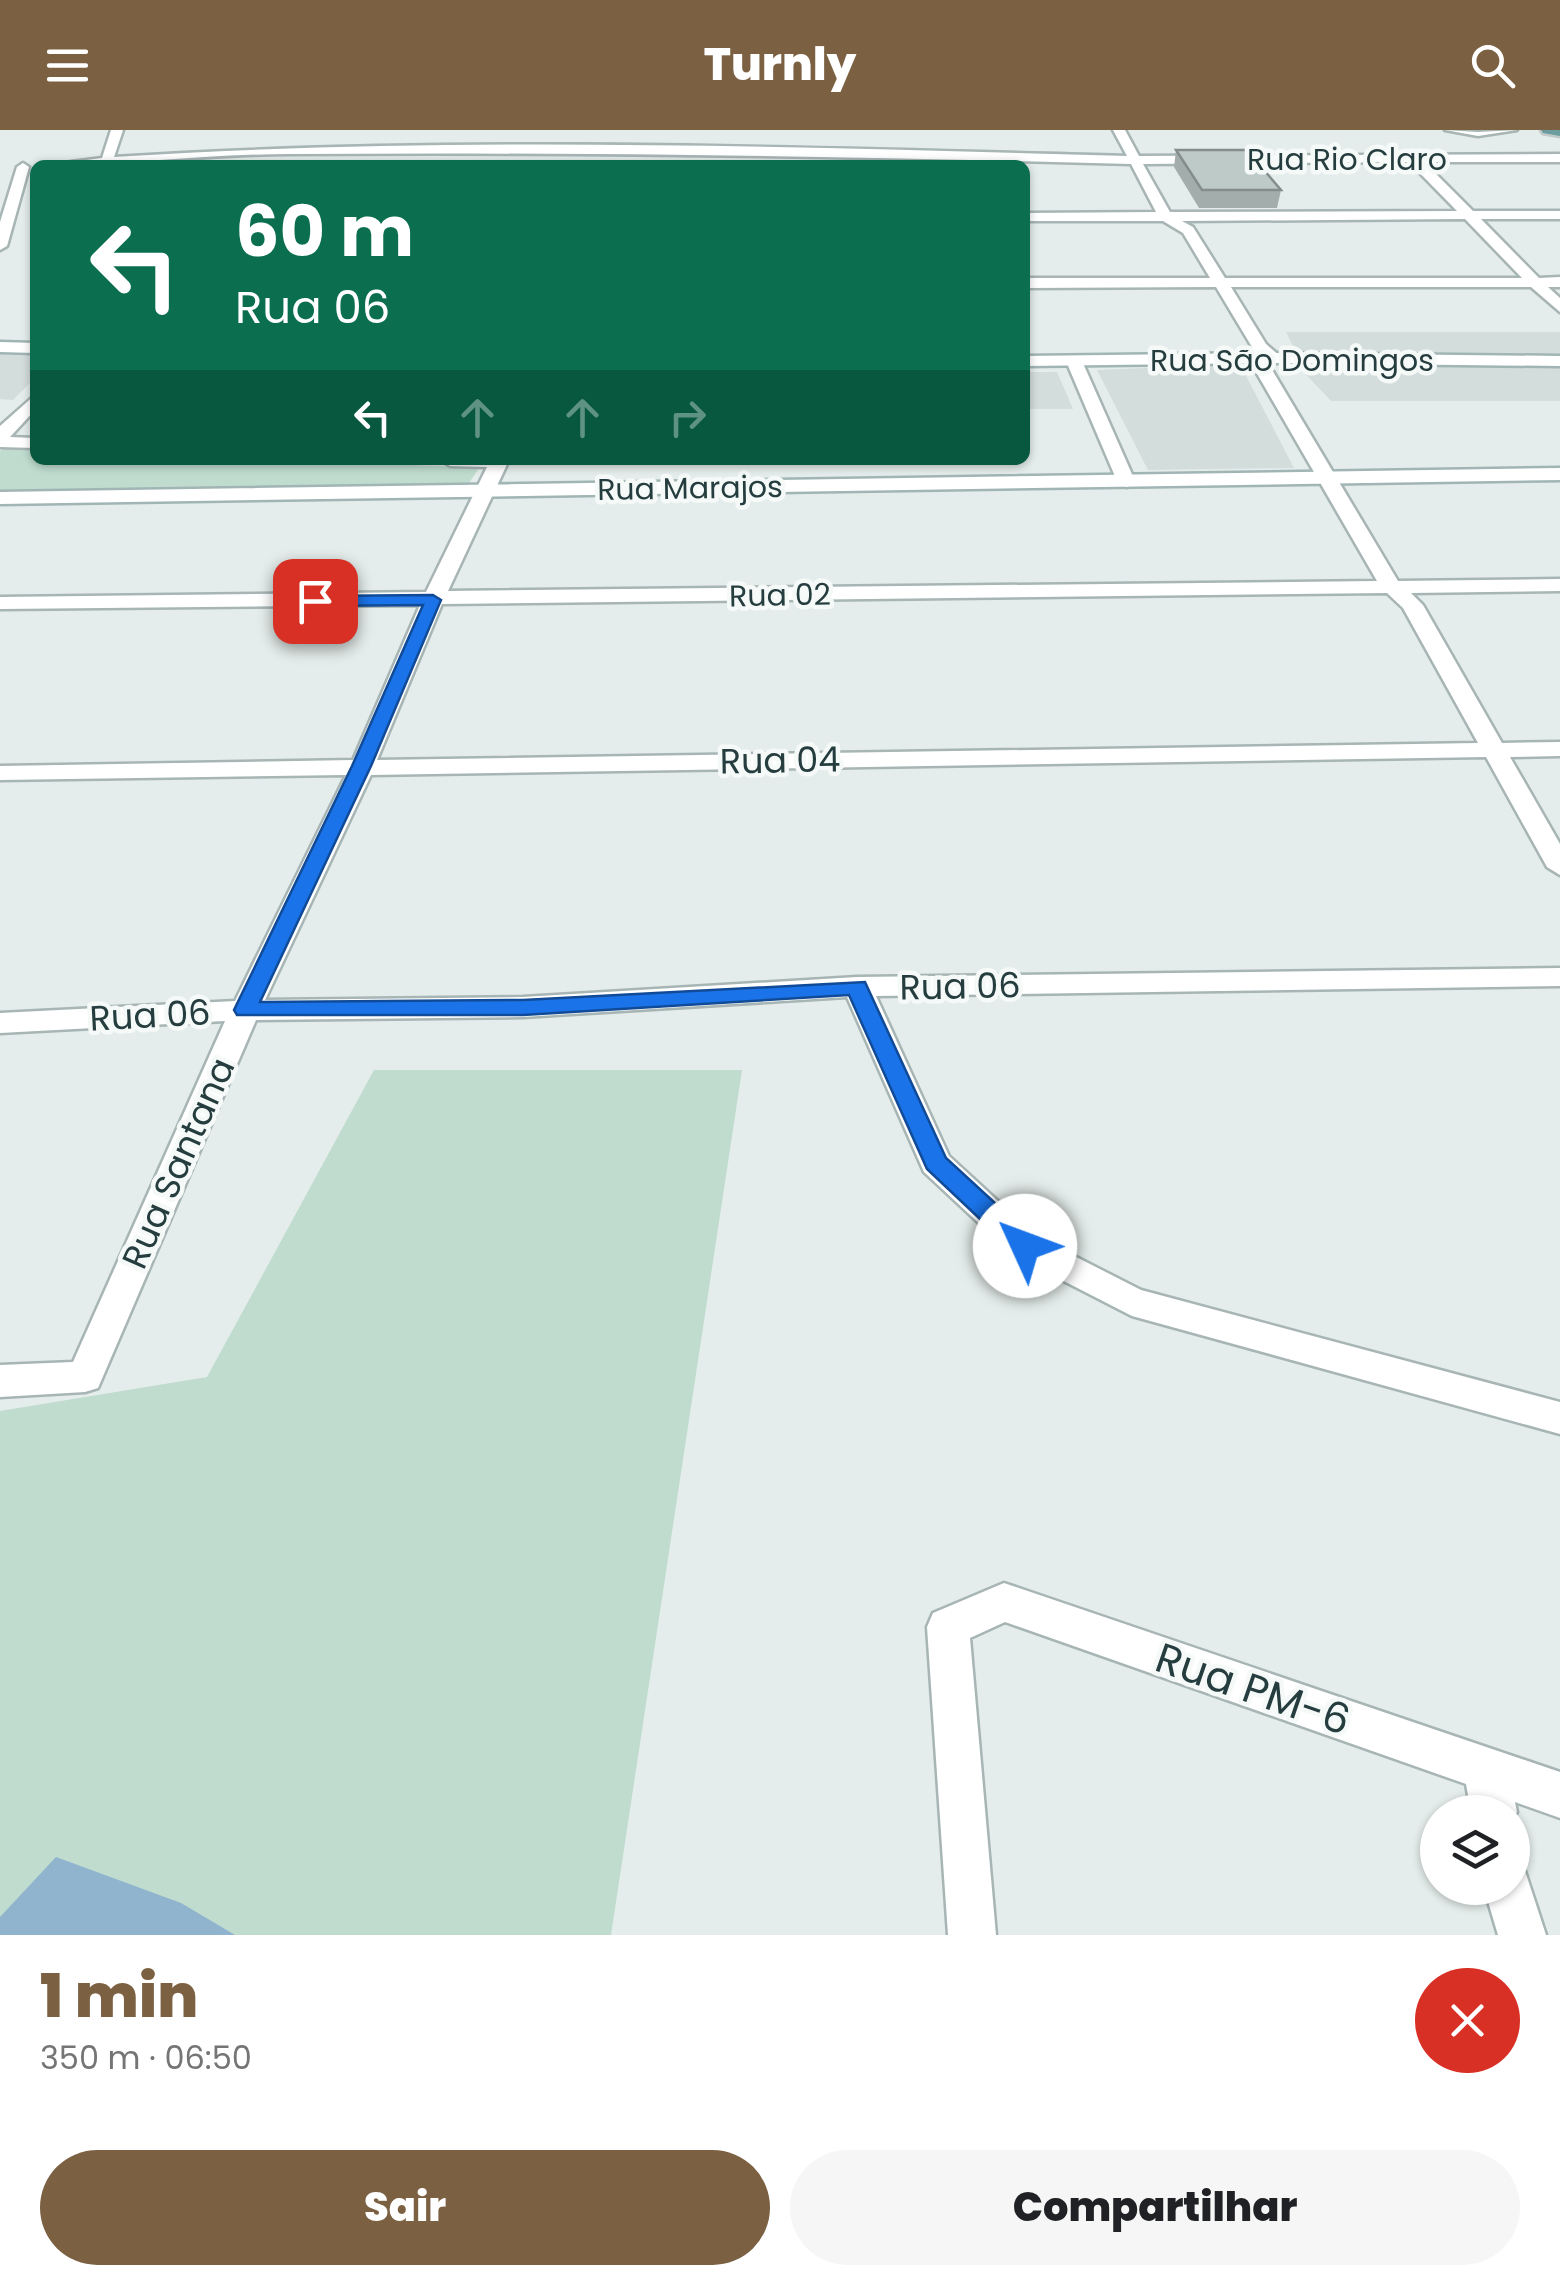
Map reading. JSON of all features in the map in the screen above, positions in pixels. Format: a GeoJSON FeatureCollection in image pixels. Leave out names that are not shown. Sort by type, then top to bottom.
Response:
{"type":"FeatureCollection","features":[{"type":"Feature","properties":{"kind":"main road"},"geometry":{"type":"LineString","coordinates":[[1547,130],[1560,132]]}},
{"type":"Feature","properties":{"kind":"street"},"geometry":{"type":"LineString","coordinates":[[109,160],[117,130]]}},
{"type":"Feature","properties":{"kind":"street"},"geometry":{"type":"LineString","coordinates":[[275,160],[302,130]]}},
{"type":"Feature","properties":{"kind":"street"},"geometry":{"type":"LineString","coordinates":[[444,160],[451,150],[453,130]]}},
{"type":"Feature","properties":{"kind":"street"},"geometry":{"type":"LineString","coordinates":[[771,130],[781,150],[793,160]]}},
{"type":"Feature","properties":{"kind":"street"},"geometry":{"type":"LineString","coordinates":[[1119,130],[1165,216]]}},
{"type":"Feature","properties":{"kind":"street"},"geometry":{"type":"LineString","coordinates":[[1146,145],[1164,173]]}},
{"type":"Feature","properties":{"kind":"street","name":"Rua Rio Claro"},"geometry":{"type":"LineString","coordinates":[[137,160],[284,150],[781,150],[1134,160],[1560,158]]}},
{"type":"Feature","properties":{"kind":"street"},"geometry":{"type":"LineString","coordinates":[[623,160],[626,150]]}},
{"type":"Feature","properties":{"kind":"street"},"geometry":{"type":"LineString","coordinates":[[1412,159],[1560,307]]}},
{"type":"Feature","properties":{"kind":"street"},"geometry":{"type":"LineString","coordinates":[[1252,160],[1263,174]]}},
{"type":"Feature","properties":{"kind":"street"},"geometry":{"type":"LineString","coordinates":[[0,246],[23,167]]}},
{"type":"Feature","properties":{"kind":"street"},"geometry":{"type":"LineString","coordinates":[[1287,202],[1298,216]]}},
{"type":"Feature","properties":{"kind":"street"},"geometry":{"type":"LineString","coordinates":[[1186,215],[1263,354],[1324,476],[1406,592]]}},
{"type":"Feature","properties":{"kind":"street"},"geometry":{"type":"LineString","coordinates":[[1030,217],[1560,215]]}},
{"type":"Feature","properties":{"kind":"street"},"geometry":{"type":"LineString","coordinates":[[1030,284],[1560,282]]}},
{"type":"Feature","properties":{"kind":"street"},"geometry":{"type":"LineString","coordinates":[[0,347],[30,348]]}},
{"type":"Feature","properties":{"kind":"street"},"geometry":{"type":"LineString","coordinates":[[1263,354],[1348,476],[1406,592],[1560,867]]}},
{"type":"Feature","properties":{"kind":"street","name":"Rua São Domingos"},"geometry":{"type":"LineString","coordinates":[[1030,360],[1263,354],[1560,361]]}},
{"type":"Feature","properties":{"kind":"street"},"geometry":{"type":"LineString","coordinates":[[1074,362],[1126,480]]}},
{"type":"Feature","properties":{"kind":"street"},"geometry":{"type":"LineString","coordinates":[[0,439],[30,406]]}},
{"type":"Feature","properties":{"kind":"street"},"geometry":{"type":"LineString","coordinates":[[0,439],[30,442]]}},
{"type":"Feature","properties":{"kind":"street","name":"Rua Santana"},"geometry":{"type":"LineString","coordinates":[[0,1382],[84,1377],[245,1010],[362,766],[433,600],[497,465]]}},
{"type":"Feature","properties":{"kind":"street","name":"Rua Marajos"},"geometry":{"type":"LineString","coordinates":[[0,498],[1560,474]]}},
{"type":"Feature","properties":{"kind":"street","name":"Rua 02"},"geometry":{"type":"LineString","coordinates":[[0,603],[1406,592],[1560,585]]}},
{"type":"Feature","properties":{"kind":"street","name":"Rua 04"},"geometry":{"type":"LineString","coordinates":[[0,774],[1560,749]]}},
{"type":"Feature","properties":{"kind":"street","name":"Rua 06"},"geometry":{"type":"LineString","coordinates":[[0,1022],[245,1010],[523,1007],[857,988],[1560,977]]}},
{"type":"Feature","properties":{"kind":"street"},"geometry":{"type":"LineString","coordinates":[[857,988],[936,1163],[1025,1246],[1132,1302],[1560,1418]]}},
{"type":"Feature","properties":{"kind":"street","name":"Rua PM-6"},"geometry":{"type":"LineString","coordinates":[[972,1935],[948,1627],[1004,1602],[1490,1792],[1560,1795]]}},
{"type":"Feature","properties":{"kind":"street"},"geometry":{"type":"LineString","coordinates":[[1513,1905],[1522,1935]]}},
{"type":"Feature","properties":{"kind":"lane"},"geometry":{"type":"LineString","coordinates":[[1448,130],[1478,134],[1514,130]]}},
{"type":"Feature","properties":{"kind":"shaded area"},"geometry":{"type":"Polygon","coordinates":[[[1286,332],[1560,332],[1560,355],[1296,352],[1286,332]]]}},
{"type":"Feature","properties":{"kind":"shaded area"},"geometry":{"type":"Polygon","coordinates":[[[0,354],[30,355],[30,383],[13,400],[0,399],[0,354]]]}},
{"type":"Feature","properties":{"kind":"shaded area"},"geometry":{"type":"Polygon","coordinates":[[[1240,364],[1294,468],[1148,470],[1097,370],[1240,364]]]}},
{"type":"Feature","properties":{"kind":"shaded area"},"geometry":{"type":"Polygon","coordinates":[[[1297,365],[1560,367],[1560,401],[1331,401],[1297,365]]]}},
{"type":"Feature","properties":{"kind":"shaded area"},"geometry":{"type":"Polygon","coordinates":[[[1030,372],[1057,372],[1073,409],[1030,409],[1030,372]]]}},
{"type":"Feature","properties":{"kind":"green space"},"geometry":{"type":"Polygon","coordinates":[[[30,449],[30,465],[479,468],[467,486],[0,493],[0,451],[30,449]]]}},
{"type":"Feature","properties":{"kind":"green space"},"geometry":{"type":"Polygon","coordinates":[[[374,1070],[742,1070],[611,1935],[0,1935],[0,1411],[207,1377],[374,1070]]]}},
{"type":"Feature","properties":{"kind":"water"},"geometry":{"type":"Polygon","coordinates":[[[56,1857],[181,1903],[235,1935],[0,1935],[0,1917],[56,1857]]]}},
{"type":"Feature","properties":{"kind":"building"},"geometry":{"type":"Polygon","coordinates":[[[1176,150],[1247,150],[1281,190],[1202,190],[1176,150]]]}},
{"type":"Feature","properties":{"kind":"route"},"geometry":{"type":"LineString","coordinates":[[315,601],[433,600],[362,766],[245,1010],[523,1007],[857,988],[936,1163],[1025,1246]]}}]}
